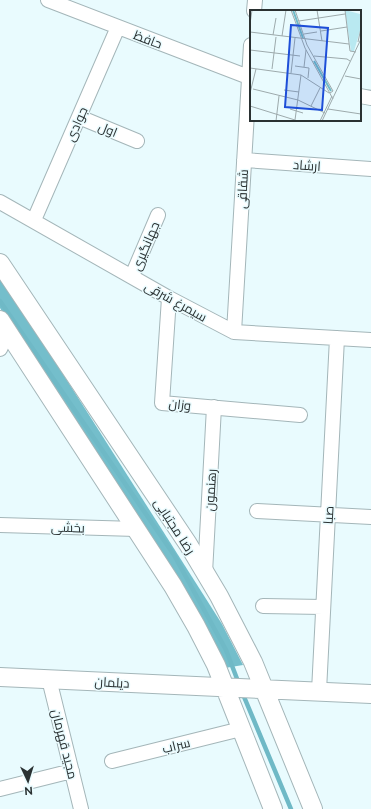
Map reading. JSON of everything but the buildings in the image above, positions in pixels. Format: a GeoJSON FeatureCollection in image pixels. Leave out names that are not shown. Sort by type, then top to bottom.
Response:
{"type":"FeatureCollection","features":[{"type":"Feature","properties":{"kind":"main road","name":"رضا مجتبایی"},"geometry":{"type":"LineString","coordinates":[[0,263],[205,573],[239,634],[264,688],[313,809]]}},
{"type":"Feature","properties":{"kind":"main road"},"geometry":{"type":"LineString","coordinates":[[4,326],[136,529],[196,626],[224,687],[273,809]]}},
{"type":"Feature","properties":{"kind":"main road","name":"دیلمان"},"geometry":{"type":"LineString","coordinates":[[0,677],[371,694]]}},
{"type":"Feature","properties":{"kind":"street","name":"حافظ"},"geometry":{"type":"LineString","coordinates":[[48,0],[250,77]]}},
{"type":"Feature","properties":{"kind":"street"},"geometry":{"type":"LineString","coordinates":[[254,10],[255,0]]}},
{"type":"Feature","properties":{"kind":"street","name":"جوادی"},"geometry":{"type":"LineString","coordinates":[[34,220],[118,27]]}},
{"type":"Feature","properties":{"kind":"street","name":"شقاقی"},"geometry":{"type":"LineString","coordinates":[[234,332],[250,77]]}},
{"type":"Feature","properties":{"kind":"street"},"geometry":{"type":"LineString","coordinates":[[361,96],[371,98]]}},
{"type":"Feature","properties":{"kind":"street","name":"اول"},"geometry":{"type":"LineString","coordinates":[[79,117],[137,141]]}},
{"type":"Feature","properties":{"kind":"street","name":"ارشاد"},"geometry":{"type":"LineString","coordinates":[[244,160],[371,169]]}},
{"type":"Feature","properties":{"kind":"street","name":"سیمرغ شرقی"},"geometry":{"type":"LineString","coordinates":[[0,202],[169,298],[234,332],[371,340]]}},
{"type":"Feature","properties":{"kind":"street","name":"جهانگیری"},"geometry":{"type":"LineString","coordinates":[[132,276],[158,215]]}},
{"type":"Feature","properties":{"kind":"street","name":"وزان"},"geometry":{"type":"LineString","coordinates":[[169,298],[162,403],[300,415]]}},
{"type":"Feature","properties":{"kind":"street"},"geometry":{"type":"LineString","coordinates":[[0,349],[4,326]]}},
{"type":"Feature","properties":{"kind":"street","name":"صبا"},"geometry":{"type":"LineString","coordinates":[[318,691],[337,338]]}},
{"type":"Feature","properties":{"kind":"street","name":"رهنمون"},"geometry":{"type":"LineString","coordinates":[[205,573],[214,407]]}},
{"type":"Feature","properties":{"kind":"street"},"geometry":{"type":"LineString","coordinates":[[257,511],[371,517]]}},
{"type":"Feature","properties":{"kind":"street","name":"بخشی"},"geometry":{"type":"LineString","coordinates":[[0,524],[136,529]]}},
{"type":"Feature","properties":{"kind":"street"},"geometry":{"type":"LineString","coordinates":[[263,606],[323,607]]}},
{"type":"Feature","properties":{"kind":"street","name":"مجید قهرمان"},"geometry":{"type":"LineString","coordinates":[[49,679],[82,809]]}},
{"type":"Feature","properties":{"kind":"street","name":"سراب"},"geometry":{"type":"LineString","coordinates":[[112,761],[241,729]]}},
{"type":"Feature","properties":{"kind":"street"},"geometry":{"type":"LineString","coordinates":[[0,789],[72,770]]}},
{"type":"Feature","properties":{"kind":"shaded area"},"geometry":{"type":"Polygon","coordinates":[[[0,275],[222,624],[243,665],[225,668],[0,308],[0,275]]]}},
{"type":"Feature","properties":{"kind":"waterway"},"geometry":{"type":"LineString","coordinates":[[0,301],[174,555],[226,650],[239,684]]}},
{"type":"Feature","properties":{"kind":"waterway"},"geometry":{"type":"LineString","coordinates":[[242,692],[291,809]]}}]}
